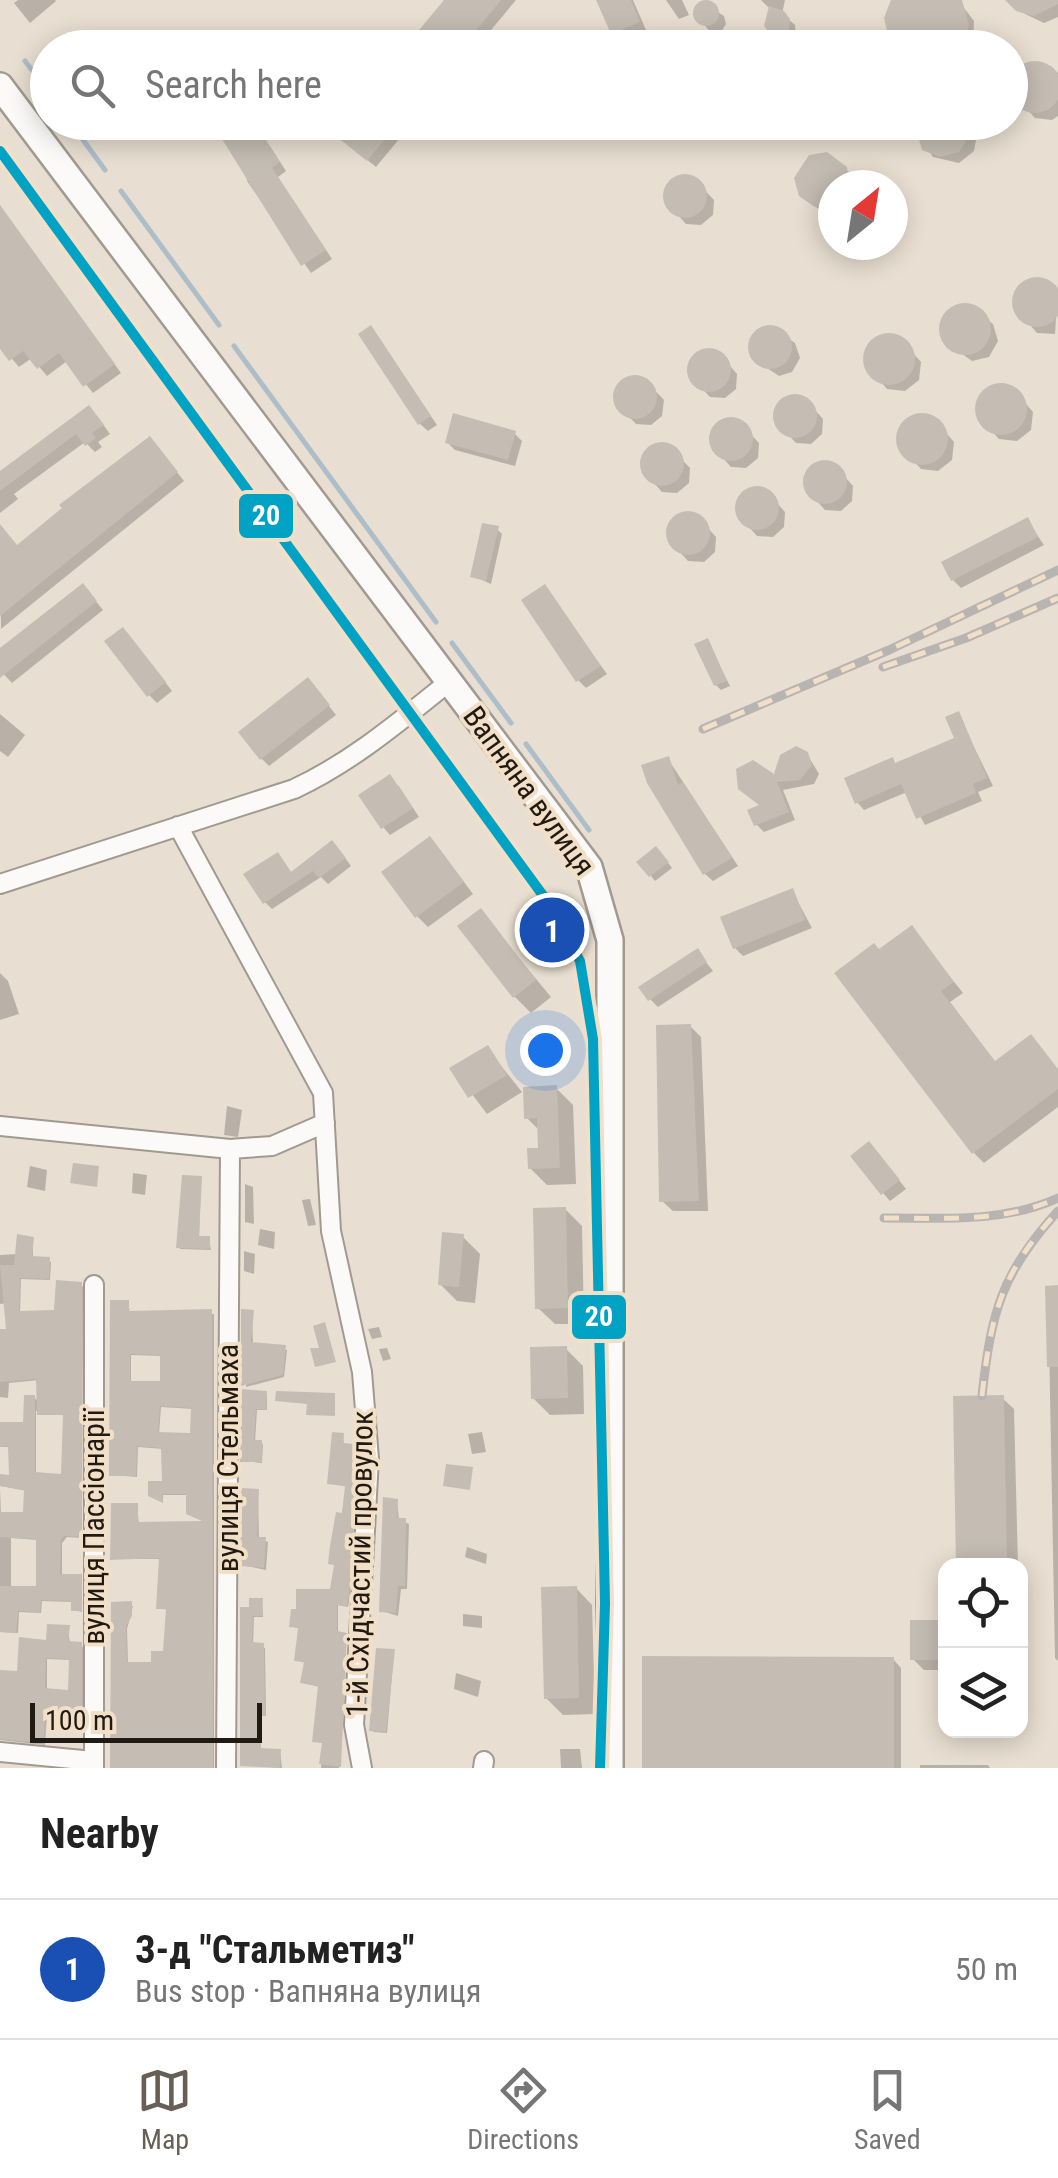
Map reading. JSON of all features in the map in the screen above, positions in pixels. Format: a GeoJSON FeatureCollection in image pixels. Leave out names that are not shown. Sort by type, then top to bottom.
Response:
{"type":"FeatureCollection","features":[{"type":"Feature","properties":{"kind":"street","name":"Вапняна вулиця"},"geometry":{"type":"LineString","coordinates":[[0,86],[30,126]]}},
{"type":"Feature","properties":{"kind":"street","name":"Вапняна вулиця"},"geometry":{"type":"LineString","coordinates":[[41,140],[589,867],[610,940],[610,1768]]}},
{"type":"Feature","properties":{"kind":"street"},"geometry":{"type":"LineString","coordinates":[[0,884],[294,790],[324,775],[450,682]]}},
{"type":"Feature","properties":{"kind":"street","name":"1-й Східчастий провулок"},"geometry":{"type":"LineString","coordinates":[[178,826],[314,1071],[323,1094],[331,1231],[362,1372],[367,1430],[354,1724],[362,1768]]}},
{"type":"Feature","properties":{"kind":"street"},"geometry":{"type":"LineString","coordinates":[[0,1126],[230,1149],[272,1146],[325,1123]]}},
{"type":"Feature","properties":{"kind":"street","name":"вулиця Стельмаха"},"geometry":{"type":"LineString","coordinates":[[226,1768],[230,1149]]}},
{"type":"Feature","properties":{"kind":"street","name":"вулиця Пассіонарії"},"geometry":{"type":"LineString","coordinates":[[94,1285],[94,1765]]}},
{"type":"Feature","properties":{"kind":"street"},"geometry":{"type":"LineString","coordinates":[[0,1752],[94,1765]]}},
{"type":"Feature","properties":{"kind":"building"},"geometry":{"type":"Polygon","coordinates":[[[444,0],[501,0],[477,30],[419,30],[444,0]]]}},
{"type":"Feature","properties":{"kind":"building"},"geometry":{"type":"Polygon","coordinates":[[[596,0],[631,0],[640,22],[609,30],[596,0]]]}},
{"type":"Feature","properties":{"kind":"building"},"geometry":{"type":"Polygon","coordinates":[[[706,0],[716,3],[716,23],[706,26],[696,23],[693,13],[696,3],[706,0]]]}},
{"type":"Feature","properties":{"kind":"building"},"geometry":{"type":"Polygon","coordinates":[[[891,0],[962,0],[969,25],[968,30],[887,30],[884,18],[891,0]]]}},
{"type":"Feature","properties":{"kind":"building"},"geometry":{"type":"Polygon","coordinates":[[[1005,0],[1058,0],[1058,4],[1034,16],[1016,11],[1005,0]]]}},
{"type":"Feature","properties":{"kind":"building"},"geometry":{"type":"Polygon","coordinates":[[[769,6],[784,11],[790,19],[789,30],[767,30],[764,26],[769,6]]]}},
{"type":"Feature","properties":{"kind":"building"},"geometry":{"type":"Polygon","coordinates":[[[1028,62],[1054,68],[1059,77],[1059,97],[1054,106],[1028,112],[1028,62]]]}},
{"type":"Feature","properties":{"kind":"building"},"geometry":{"type":"Polygon","coordinates":[[[223,140],[266,140],[280,162],[272,168],[326,250],[301,266],[223,140]]]}},
{"type":"Feature","properties":{"kind":"building"},"geometry":{"type":"Polygon","coordinates":[[[341,140],[384,140],[367,161],[341,140]]]}},
{"type":"Feature","properties":{"kind":"building"},"geometry":{"type":"Polygon","coordinates":[[[919,140],[966,140],[959,152],[940,157],[922,150],[919,140]]]}},
{"type":"Feature","properties":{"kind":"building"},"geometry":{"type":"Polygon","coordinates":[[[827,152],[847,167],[847,170],[818,170],[818,207],[799,196],[794,178],[809,155],[827,152]]]}},
{"type":"Feature","properties":{"kind":"building"},"geometry":{"type":"Polygon","coordinates":[[[685,174],[701,180],[707,196],[701,212],[685,218],[669,212],[663,196],[669,180],[685,174]]]}},
{"type":"Feature","properties":{"kind":"building"},"geometry":{"type":"Polygon","coordinates":[[[0,205],[115,364],[83,387],[59,353],[37,369],[23,351],[9,361],[0,349],[0,205]]]}},
{"type":"Feature","properties":{"kind":"building"},"geometry":{"type":"Polygon","coordinates":[[[1037,277],[1055,284],[1059,313],[1055,320],[1037,327],[1019,320],[1012,302],[1019,284],[1037,277]]]}},
{"type":"Feature","properties":{"kind":"building"},"geometry":{"type":"Polygon","coordinates":[[[965,303],[983,311],[991,329],[983,347],[965,355],[947,347],[939,329],[947,311],[965,303]]]}},
{"type":"Feature","properties":{"kind":"building"},"geometry":{"type":"Polygon","coordinates":[[[371,325],[431,416],[418,425],[358,334],[371,325]]]}},
{"type":"Feature","properties":{"kind":"building"},"geometry":{"type":"Polygon","coordinates":[[[770,325],[786,331],[792,347],[786,363],[770,369],[754,363],[748,347],[754,331],[770,325]]]}},
{"type":"Feature","properties":{"kind":"building"},"geometry":{"type":"Polygon","coordinates":[[[889,333],[907,341],[915,359],[907,377],[889,385],[871,377],[863,359],[871,341],[889,333]]]}},
{"type":"Feature","properties":{"kind":"building"},"geometry":{"type":"Polygon","coordinates":[[[709,348],[725,354],[731,370],[725,386],[709,392],[693,386],[687,370],[693,354],[709,348]]]}},
{"type":"Feature","properties":{"kind":"building"},"geometry":{"type":"Polygon","coordinates":[[[635,375],[651,381],[657,397],[651,413],[635,419],[619,413],[613,397],[619,381],[635,375]]]}},
{"type":"Feature","properties":{"kind":"building"},"geometry":{"type":"Polygon","coordinates":[[[1001,383],[1019,391],[1027,409],[1019,427],[1001,435],[983,427],[975,409],[983,391],[1001,383]]]}},
{"type":"Feature","properties":{"kind":"building"},"geometry":{"type":"Polygon","coordinates":[[[795,394],[811,400],[817,416],[811,432],[795,438],[779,432],[773,416],[779,400],[795,394]]]}},
{"type":"Feature","properties":{"kind":"building"},"geometry":{"type":"Polygon","coordinates":[[[89,405],[104,425],[92,433],[96,438],[85,446],[76,434],[0,491],[0,471],[89,405]]]}},
{"type":"Feature","properties":{"kind":"building"},"geometry":{"type":"Polygon","coordinates":[[[453,413],[516,431],[508,460],[445,443],[453,413]]]}},
{"type":"Feature","properties":{"kind":"building"},"geometry":{"type":"Polygon","coordinates":[[[922,413],[940,421],[948,439],[940,457],[922,465],[904,457],[896,439],[904,421],[922,413]]]}},
{"type":"Feature","properties":{"kind":"building"},"geometry":{"type":"Polygon","coordinates":[[[731,417],[747,423],[753,439],[747,455],[731,461],[715,455],[709,439],[715,423],[731,417]]]}},
{"type":"Feature","properties":{"kind":"building"},"geometry":{"type":"Polygon","coordinates":[[[150,436],[178,472],[0,616],[0,524],[17,545],[62,508],[59,505],[150,436]]]}},
{"type":"Feature","properties":{"kind":"building"},"geometry":{"type":"Polygon","coordinates":[[[662,442],[678,448],[684,464],[678,480],[662,486],[646,480],[640,464],[646,448],[662,442]]]}},
{"type":"Feature","properties":{"kind":"building"},"geometry":{"type":"Polygon","coordinates":[[[825,460],[841,466],[847,482],[841,498],[825,504],[809,498],[803,482],[809,466],[825,460]]]}},
{"type":"Feature","properties":{"kind":"building"},"geometry":{"type":"Polygon","coordinates":[[[757,486],[773,492],[779,508],[773,524],[757,530],[741,524],[735,508],[741,492],[757,486]]]}},
{"type":"Feature","properties":{"kind":"building"},"geometry":{"type":"Polygon","coordinates":[[[688,511],[704,517],[710,533],[704,549],[688,555],[672,549],[666,533],[672,517],[688,511]]]}},
{"type":"Feature","properties":{"kind":"building"},"geometry":{"type":"Polygon","coordinates":[[[1028,517],[1038,537],[951,581],[941,562],[1028,517]]]}},
{"type":"Feature","properties":{"kind":"building"},"geometry":{"type":"Polygon","coordinates":[[[482,523],[499,526],[486,581],[470,577],[482,523]]]}},
{"type":"Feature","properties":{"kind":"building"},"geometry":{"type":"Polygon","coordinates":[[[83,583],[97,601],[0,678],[0,648],[83,583]]]}},
{"type":"Feature","properties":{"kind":"building"},"geometry":{"type":"Polygon","coordinates":[[[545,584],[601,666],[576,682],[521,600],[545,584]]]}},
{"type":"Feature","properties":{"kind":"building"},"geometry":{"type":"Polygon","coordinates":[[[123,627],[166,682],[147,697],[104,641],[123,627]]]}},
{"type":"Feature","properties":{"kind":"building"},"geometry":{"type":"Polygon","coordinates":[[[708,638],[727,681],[714,686],[694,644],[708,638]]]}},
{"type":"Feature","properties":{"kind":"building"},"geometry":{"type":"Polygon","coordinates":[[[308,677],[330,705],[260,760],[238,732],[308,677]]]}},
{"type":"Feature","properties":{"kind":"building"},"geometry":{"type":"Polygon","coordinates":[[[959,711],[987,778],[973,784],[976,793],[916,819],[901,784],[855,804],[844,778],[893,757],[895,763],[954,738],[945,717],[959,711]]]}},
{"type":"Feature","properties":{"kind":"building"},"geometry":{"type":"Polygon","coordinates":[[[796,746],[808,752],[812,765],[800,780],[777,782],[789,812],[754,826],[747,810],[759,805],[738,789],[736,769],[753,760],[774,774],[780,755],[796,746]]]}},
{"type":"Feature","properties":{"kind":"building"},"geometry":{"type":"Polygon","coordinates":[[[669,756],[678,785],[683,782],[732,858],[703,875],[647,783],[641,765],[669,756]]]}},
{"type":"Feature","properties":{"kind":"building"},"geometry":{"type":"Polygon","coordinates":[[[390,774],[413,808],[381,829],[358,795],[390,774]]]}},
{"type":"Feature","properties":{"kind":"building"},"geometry":{"type":"Polygon","coordinates":[[[430,836],[464,882],[415,918],[381,872],[430,836]]]}},
{"type":"Feature","properties":{"kind":"building"},"geometry":{"type":"Polygon","coordinates":[[[332,840],[346,858],[319,878],[313,871],[263,904],[243,874],[278,852],[291,872],[332,840]]]}},
{"type":"Feature","properties":{"kind":"building"},"geometry":{"type":"Polygon","coordinates":[[[656,846],[669,862],[649,877],[636,862],[656,846]]]}},
{"type":"Feature","properties":{"kind":"building"},"geometry":{"type":"Polygon","coordinates":[[[793,888],[805,920],[733,949],[720,917],[793,888]]]}},
{"type":"Feature","properties":{"kind":"building"},"geometry":{"type":"Polygon","coordinates":[[[481,908],[536,980],[513,998],[457,926],[481,908]]]}},
{"type":"Feature","properties":{"kind":"building"},"geometry":{"type":"Polygon","coordinates":[[[912,925],[954,982],[941,991],[995,1061],[1031,1034],[1058,1069],[1058,1089],[972,1154],[834,973],[874,943],[879,949],[912,925]]]}},
{"type":"Feature","properties":{"kind":"building"},"geometry":{"type":"Polygon","coordinates":[[[698,948],[707,962],[648,1001],[638,987],[698,948]]]}},
{"type":"Feature","properties":{"kind":"building"},"geometry":{"type":"Polygon","coordinates":[[[691,1024],[699,1201],[659,1202],[656,1025],[691,1024]]]}},
{"type":"Feature","properties":{"kind":"building"},"geometry":{"type":"Polygon","coordinates":[[[488,1045],[507,1075],[468,1098],[449,1068],[488,1045]]]}},
{"type":"Feature","properties":{"kind":"building"},"geometry":{"type":"Polygon","coordinates":[[[557,1085],[560,1168],[528,1169],[527,1148],[538,1148],[537,1118],[524,1119],[523,1087],[557,1085]]]}},
{"type":"Feature","properties":{"kind":"building"},"geometry":{"type":"Polygon","coordinates":[[[869,1141],[900,1180],[881,1195],[850,1156],[869,1141]]]}},
{"type":"Feature","properties":{"kind":"building"},"geometry":{"type":"Polygon","coordinates":[[[73,1163],[99,1166],[97,1187],[70,1183],[73,1163]]]}},
{"type":"Feature","properties":{"kind":"building"},"geometry":{"type":"Polygon","coordinates":[[[182,1175],[202,1176],[199,1236],[210,1236],[210,1249],[176,1248],[182,1175]]]}},
{"type":"Feature","properties":{"kind":"building"},"geometry":{"type":"Polygon","coordinates":[[[566,1207],[568,1308],[535,1309],[533,1208],[566,1207]]]}},
{"type":"Feature","properties":{"kind":"building"},"geometry":{"type":"Polygon","coordinates":[[[442,1232],[464,1234],[459,1287],[438,1285],[442,1232]]]}},
{"type":"Feature","properties":{"kind":"building"},"geometry":{"type":"Polygon","coordinates":[[[17,1234],[34,1237],[32,1256],[50,1257],[49,1279],[20,1278],[19,1311],[54,1310],[56,1280],[82,1282],[82,1537],[64,1536],[61,1540],[60,1574],[82,1574],[82,1611],[71,1611],[71,1601],[41,1600],[40,1612],[18,1611],[16,1633],[0,1632],[0,1586],[36,1586],[36,1539],[0,1537],[0,1512],[23,1512],[24,1490],[0,1486],[0,1474],[9,1475],[8,1446],[0,1447],[0,1422],[23,1422],[24,1395],[35,1395],[35,1472],[61,1474],[63,1415],[37,1415],[36,1379],[0,1382],[0,1329],[6,1329],[0,1265],[14,1265],[17,1234]]]}},
{"type":"Feature","properties":{"kind":"building"},"geometry":{"type":"Polygon","coordinates":[[[1058,1285],[1058,1367],[1047,1367],[1045,1286],[1058,1285]]]}},
{"type":"Feature","properties":{"kind":"building"},"geometry":{"type":"Polygon","coordinates":[[[110,1300],[129,1300],[129,1311],[212,1309],[213,1768],[110,1768],[111,1602],[132,1601],[132,1616],[126,1626],[127,1662],[151,1662],[151,1651],[163,1651],[166,1609],[156,1609],[159,1558],[110,1560],[111,1503],[138,1503],[138,1522],[202,1521],[186,1514],[186,1494],[162,1494],[163,1503],[148,1496],[148,1481],[162,1481],[161,1448],[137,1446],[136,1476],[109,1476],[110,1300]],[[130,1354],[130,1381],[160,1381],[160,1355],[130,1354]],[[160,1406],[158,1432],[190,1433],[191,1408],[160,1406]]]}},
{"type":"Feature","properties":{"kind":"building"},"geometry":{"type":"Polygon","coordinates":[[[241,1309],[254,1310],[251,1342],[286,1345],[283,1375],[241,1386],[241,1309]]]}},
{"type":"Feature","properties":{"kind":"building"},"geometry":{"type":"Polygon","coordinates":[[[325,1322],[336,1362],[315,1367],[310,1348],[319,1348],[313,1326],[325,1322]]]}},
{"type":"Feature","properties":{"kind":"building"},"geometry":{"type":"Polygon","coordinates":[[[567,1346],[568,1398],[531,1399],[530,1347],[567,1346]]]}},
{"type":"Feature","properties":{"kind":"building"},"geometry":{"type":"Polygon","coordinates":[[[241,1389],[267,1391],[266,1410],[256,1409],[254,1440],[262,1440],[262,1462],[240,1462],[241,1389]]]}},
{"type":"Feature","properties":{"kind":"building"},"geometry":{"type":"Polygon","coordinates":[[[276,1391],[335,1393],[335,1416],[306,1415],[307,1404],[275,1401],[276,1391]]]}},
{"type":"Feature","properties":{"kind":"building"},"geometry":{"type":"Polygon","coordinates":[[[1004,1395],[1007,1558],[956,1558],[953,1396],[1004,1395]]]}},
{"type":"Feature","properties":{"kind":"building"},"geometry":{"type":"Polygon","coordinates":[[[332,1432],[344,1433],[343,1443],[355,1444],[356,1459],[349,1593],[347,1606],[337,1605],[337,1631],[347,1633],[341,1767],[319,1764],[322,1743],[312,1742],[318,1686],[300,1683],[304,1662],[294,1661],[298,1628],[289,1627],[291,1609],[296,1609],[296,1589],[330,1589],[334,1565],[328,1564],[330,1546],[336,1512],[342,1513],[345,1486],[327,1484],[332,1432]]]}},
{"type":"Feature","properties":{"kind":"building"},"geometry":{"type":"Polygon","coordinates":[[[446,1464],[473,1467],[470,1490],[443,1486],[446,1464]]]}},
{"type":"Feature","properties":{"kind":"building"},"geometry":{"type":"Polygon","coordinates":[[[240,1488],[259,1489],[257,1537],[266,1537],[264,1568],[240,1566],[240,1488]]]}},
{"type":"Feature","properties":{"kind":"building"},"geometry":{"type":"Polygon","coordinates":[[[383,1497],[398,1499],[397,1518],[406,1518],[405,1586],[398,1586],[396,1613],[379,1612],[383,1497]]]}},
{"type":"Feature","properties":{"kind":"building"},"geometry":{"type":"Polygon","coordinates":[[[577,1586],[579,1698],[544,1699],[541,1587],[577,1586]]]}},
{"type":"Feature","properties":{"kind":"building"},"geometry":{"type":"Polygon","coordinates":[[[249,1598],[263,1598],[262,1616],[253,1616],[252,1642],[264,1643],[265,1716],[258,1715],[260,1748],[281,1749],[280,1768],[240,1766],[240,1607],[249,1607],[249,1598]]]}},
{"type":"Feature","properties":{"kind":"building"},"geometry":{"type":"Polygon","coordinates":[[[910,1620],[938,1620],[938,1660],[910,1660],[910,1620]]]}},
{"type":"Feature","properties":{"kind":"building"},"geometry":{"type":"Polygon","coordinates":[[[47,1624],[70,1625],[68,1641],[82,1642],[82,1716],[45,1713],[44,1743],[0,1739],[0,1670],[17,1671],[19,1637],[46,1640],[47,1624]],[[46,1658],[45,1688],[68,1690],[69,1659],[46,1658]]]}},
{"type":"Feature","properties":{"kind":"building"},"geometry":{"type":"Polygon","coordinates":[[[376,1648],[395,1649],[386,1732],[369,1731],[376,1648]]]}},
{"type":"Feature","properties":{"kind":"building"},"geometry":{"type":"Polygon","coordinates":[[[642,1656],[894,1657],[894,1768],[642,1768],[642,1656]]]}},
{"type":"Feature","properties":{"kind":"waterway"},"geometry":{"type":"LineString","coordinates":[[25,61],[30,68]]}},
{"type":"Feature","properties":{"kind":"waterway"},"geometry":{"type":"LineString","coordinates":[[83,140],[105,170]]}},
{"type":"Feature","properties":{"kind":"waterway"},"geometry":{"type":"LineString","coordinates":[[121,191],[219,325]]}},
{"type":"Feature","properties":{"kind":"waterway"},"geometry":{"type":"LineString","coordinates":[[234,346],[436,622]]}},
{"type":"Feature","properties":{"kind":"waterway"},"geometry":{"type":"LineString","coordinates":[[452,643],[511,723]]}},
{"type":"Feature","properties":{"kind":"waterway"},"geometry":{"type":"LineString","coordinates":[[526,744],[589,830]]}},
{"type":"Feature","properties":{"kind":"railway"},"geometry":{"type":"LineString","coordinates":[[703,729],[889,650],[1058,570]]}},
{"type":"Feature","properties":{"kind":"railway"},"geometry":{"type":"LineString","coordinates":[[883,667],[966,638],[1058,598]]}},
{"type":"Feature","properties":{"kind":"railway"},"geometry":{"type":"LineString","coordinates":[[884,1218],[994,1215],[1058,1198]]}},
{"type":"Feature","properties":{"kind":"railway"},"geometry":{"type":"LineString","coordinates":[[982,1396],[1002,1296],[1023,1254],[1058,1211]]}},
{"type":"Feature","properties":{"kind":"transit line","name":"20"},"geometry":{"type":"LineString","coordinates":[[0,151],[550,905],[580,961],[593,1039],[605,1603],[600,1768]]}},
{"type":"Feature","properties":{"kind":"place","name":"З-д \"Стальметиз\""},"geometry":{"type":"Point","coordinates":[552,930]}}]}
